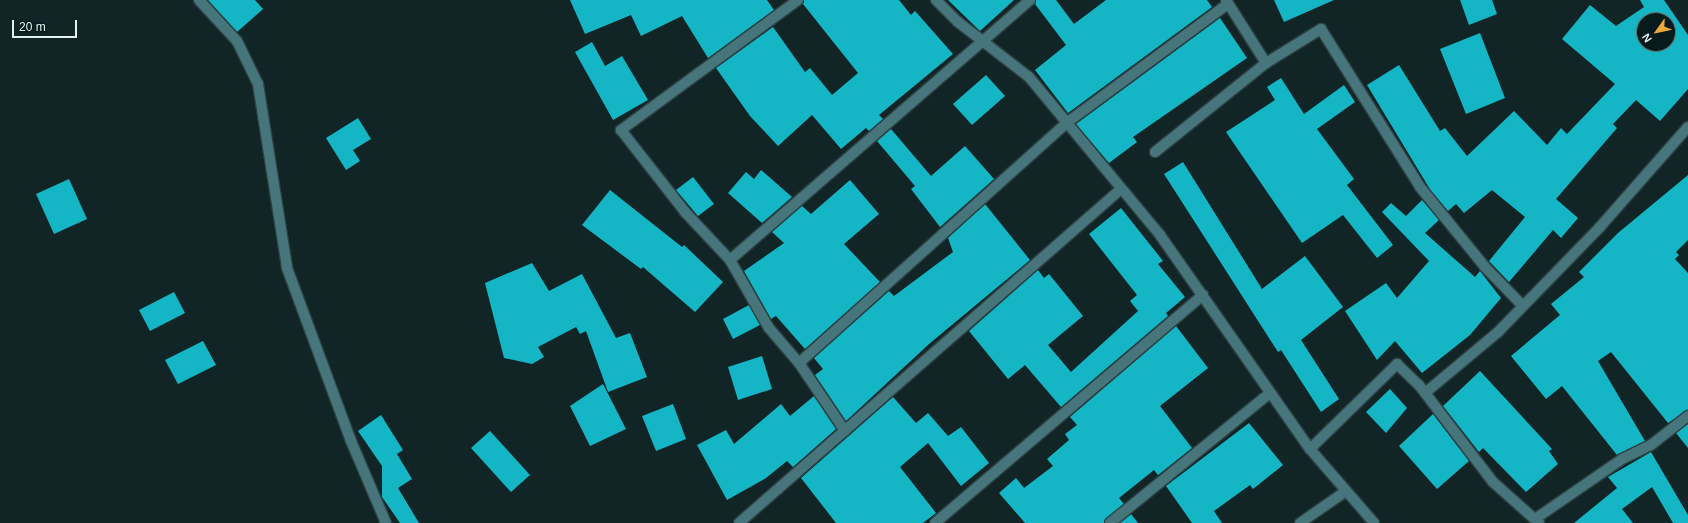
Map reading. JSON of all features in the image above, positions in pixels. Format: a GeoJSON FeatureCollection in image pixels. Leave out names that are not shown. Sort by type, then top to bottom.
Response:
{"type":"FeatureCollection","features":[{"type":"Feature","properties":{"kind":"street"},"geometry":{"type":"LineString","coordinates":[[199,0],[237,41],[258,84],[287,268],[345,426],[386,523]]}},
{"type":"Feature","properties":{"kind":"street"},"geometry":{"type":"LineString","coordinates":[[798,0],[621,130],[685,212],[730,260],[769,328],[799,363],[845,431]]}},
{"type":"Feature","properties":{"kind":"street"},"geometry":{"type":"LineString","coordinates":[[936,0],[1029,77],[1065,124],[1121,189],[1203,296],[1310,450],[1374,523]]}},
{"type":"Feature","properties":{"kind":"street"},"geometry":{"type":"LineString","coordinates":[[730,260],[916,97],[985,42],[1030,0]]}},
{"type":"Feature","properties":{"kind":"street"},"geometry":{"type":"LineString","coordinates":[[799,363],[1065,124],[1227,2],[1266,63]]}},
{"type":"Feature","properties":{"kind":"street"},"geometry":{"type":"LineString","coordinates":[[1155,152],[1266,63],[1321,29],[1420,187],[1485,267],[1523,306]]}},
{"type":"Feature","properties":{"kind":"street"},"geometry":{"type":"LineString","coordinates":[[1425,393],[1523,306],[1600,227],[1688,127]]}},
{"type":"Feature","properties":{"kind":"street"},"geometry":{"type":"LineString","coordinates":[[739,523],[1121,189]]}},
{"type":"Feature","properties":{"kind":"street"},"geometry":{"type":"LineString","coordinates":[[934,523],[1203,296]]}},
{"type":"Feature","properties":{"kind":"street"},"geometry":{"type":"LineString","coordinates":[[1310,450],[1397,364],[1425,393],[1493,482],[1537,521],[1622,459],[1651,445],[1688,416]]}},
{"type":"Feature","properties":{"kind":"street"},"geometry":{"type":"LineString","coordinates":[[1110,523],[1270,393]]}},
{"type":"Feature","properties":{"kind":"street"},"geometry":{"type":"LineString","coordinates":[[1300,523],[1346,491]]}},
{"type":"Feature","properties":{"kind":"building"},"geometry":{"type":"Polygon","coordinates":[[[208,0],[255,0],[263,9],[237,32],[208,0]]]}},
{"type":"Feature","properties":{"kind":"building"},"geometry":{"type":"Polygon","coordinates":[[[570,0],[767,0],[774,10],[708,58],[682,16],[641,36],[631,15],[585,34],[570,0]]]}},
{"type":"Feature","properties":{"kind":"building"},"geometry":{"type":"Polygon","coordinates":[[[804,0],[899,0],[911,15],[915,11],[953,54],[879,115],[883,119],[869,131],[866,128],[841,149],[812,115],[778,146],[750,116],[716,68],[773,27],[805,72],[810,68],[832,95],[858,73],[803,4],[804,0]]]}},
{"type":"Feature","properties":{"kind":"building"},"geometry":{"type":"Polygon","coordinates":[[[948,0],[1014,0],[980,31],[948,0]]]}},
{"type":"Feature","properties":{"kind":"building"},"geometry":{"type":"Polygon","coordinates":[[[1036,0],[1056,0],[1074,24],[1106,0],[1207,0],[1212,7],[1068,113],[1035,70],[1066,45],[1035,4],[1036,0]]]}},
{"type":"Feature","properties":{"kind":"building"},"geometry":{"type":"Polygon","coordinates":[[[1274,0],[1334,0],[1284,22],[1274,0]]]}},
{"type":"Feature","properties":{"kind":"building"},"geometry":{"type":"Polygon","coordinates":[[[1460,0],[1492,0],[1497,14],[1469,25],[1460,0]]]}},
{"type":"Feature","properties":{"kind":"building"},"geometry":{"type":"Polygon","coordinates":[[[1640,0],[1664,0],[1672,12],[1637,12],[1644,7],[1640,0]]]}},
{"type":"Feature","properties":{"kind":"building"},"geometry":{"type":"Polygon","coordinates":[[[1590,5],[1616,26],[1636,12],[1636,52],[1676,52],[1676,18],[1688,35],[1688,89],[1660,121],[1636,100],[1613,124],[1617,128],[1556,199],[1578,218],[1561,238],[1553,230],[1509,282],[1489,261],[1525,217],[1492,190],[1464,213],[1456,204],[1448,211],[1431,191],[1367,85],[1399,65],[1440,131],[1445,128],[1467,156],[1514,111],[1547,145],[1561,128],[1567,134],[1615,84],[1562,39],[1590,5]]]}},
{"type":"Feature","properties":{"kind":"building"},"geometry":{"type":"Polygon","coordinates":[[[1220,18],[1247,58],[1133,137],[1137,142],[1109,163],[1076,124],[1220,18]]]}},
{"type":"Feature","properties":{"kind":"building"},"geometry":{"type":"Polygon","coordinates":[[[1480,33],[1505,98],[1466,114],[1440,49],[1480,33]]]}},
{"type":"Feature","properties":{"kind":"building"},"geometry":{"type":"Polygon","coordinates":[[[592,42],[605,66],[622,56],[648,100],[613,120],[575,52],[592,42]]]}},
{"type":"Feature","properties":{"kind":"building"},"geometry":{"type":"Polygon","coordinates":[[[986,75],[1005,96],[972,125],[953,104],[986,75]]]}},
{"type":"Feature","properties":{"kind":"building"},"geometry":{"type":"Polygon","coordinates":[[[1281,78],[1304,114],[1344,85],[1355,102],[1317,129],[1354,179],[1347,185],[1393,245],[1377,258],[1343,215],[1302,243],[1226,132],[1275,100],[1267,87],[1281,78]]]}},
{"type":"Feature","properties":{"kind":"building"},"geometry":{"type":"Polygon","coordinates":[[[358,118],[371,139],[353,150],[360,161],[346,170],[326,138],[358,118]]]}},
{"type":"Feature","properties":{"kind":"building"},"geometry":{"type":"Polygon","coordinates":[[[891,129],[931,176],[965,146],[994,179],[940,227],[911,189],[915,186],[877,141],[891,129]]]}},
{"type":"Feature","properties":{"kind":"building"},"geometry":{"type":"Polygon","coordinates":[[[1183,162],[1262,289],[1305,256],[1343,307],[1301,340],[1339,399],[1321,412],[1281,350],[1278,352],[1164,174],[1183,162]]]}},
{"type":"Feature","properties":{"kind":"building"},"geometry":{"type":"Polygon","coordinates":[[[761,170],[792,197],[762,223],[728,193],[746,172],[754,179],[761,170]]]}},
{"type":"Feature","properties":{"kind":"building"},"geometry":{"type":"Polygon","coordinates":[[[1688,175],[1688,240],[1676,252],[1679,255],[1675,259],[1688,273],[1688,410],[1668,423],[1611,352],[1598,361],[1645,441],[1617,455],[1562,386],[1546,399],[1511,356],[1560,315],[1551,304],[1584,277],[1579,272],[1618,233],[1688,175]]]}},
{"type":"Feature","properties":{"kind":"building"},"geometry":{"type":"Polygon","coordinates":[[[693,177],[714,204],[698,216],[676,190],[693,177]]]}},
{"type":"Feature","properties":{"kind":"building"},"geometry":{"type":"Polygon","coordinates":[[[69,179],[87,219],[54,234],[36,194],[69,179]]]}},
{"type":"Feature","properties":{"kind":"building"},"geometry":{"type":"Polygon","coordinates":[[[850,180],[879,214],[844,244],[880,282],[805,349],[776,316],[771,319],[744,271],[784,243],[772,232],[802,206],[811,214],[850,180]]]}},
{"type":"Feature","properties":{"kind":"building"},"geometry":{"type":"Polygon","coordinates":[[[610,190],[682,247],[684,245],[723,282],[695,312],[643,267],[641,269],[582,225],[610,190]]]}},
{"type":"Feature","properties":{"kind":"building"},"geometry":{"type":"Polygon","coordinates":[[[1422,200],[1439,220],[1425,233],[1475,277],[1480,271],[1501,298],[1470,335],[1422,373],[1395,341],[1377,360],[1345,311],[1386,283],[1397,298],[1429,261],[1382,212],[1391,203],[1406,216],[1422,200]]]}},
{"type":"Feature","properties":{"kind":"building"},"geometry":{"type":"Polygon","coordinates":[[[985,204],[1030,260],[929,344],[846,421],[815,375],[823,369],[814,358],[889,291],[894,296],[953,252],[948,238],[985,204]]]}},
{"type":"Feature","properties":{"kind":"building"},"geometry":{"type":"Polygon","coordinates":[[[1121,208],[1163,261],[1158,264],[1185,297],[1166,313],[1168,316],[1061,407],[1025,365],[1008,379],[969,331],[1038,270],[1044,278],[1049,274],[1083,316],[1048,345],[1071,372],[1138,311],[1130,301],[1137,295],[1089,234],[1121,208]]]}},
{"type":"Feature","properties":{"kind":"building"},"geometry":{"type":"Polygon","coordinates":[[[532,263],[549,291],[582,274],[616,338],[630,333],[647,377],[608,392],[586,331],[580,334],[576,327],[538,347],[544,357],[532,364],[504,358],[485,283],[532,263]]]}},
{"type":"Feature","properties":{"kind":"building"},"geometry":{"type":"Polygon","coordinates":[[[174,292],[185,313],[150,331],[139,310],[174,292]]]}},
{"type":"Feature","properties":{"kind":"building"},"geometry":{"type":"Polygon","coordinates":[[[749,305],[760,325],[733,339],[723,319],[749,305]]]}},
{"type":"Feature","properties":{"kind":"building"},"geometry":{"type":"Polygon","coordinates":[[[1176,326],[1208,368],[1160,406],[1192,448],[1158,475],[1154,470],[1119,498],[1124,504],[1104,523],[1025,523],[999,493],[1016,478],[1024,488],[1053,466],[1047,459],[1069,440],[1065,434],[1077,425],[1070,417],[1176,326]]]}},
{"type":"Feature","properties":{"kind":"building"},"geometry":{"type":"Polygon","coordinates":[[[203,341],[216,365],[178,384],[165,360],[203,341]]]}},
{"type":"Feature","properties":{"kind":"building"},"geometry":{"type":"Polygon","coordinates":[[[762,356],[772,389],[738,400],[728,367],[762,356]]]}},
{"type":"Feature","properties":{"kind":"building"},"geometry":{"type":"Polygon","coordinates":[[[1480,371],[1552,449],[1549,451],[1558,464],[1526,492],[1483,448],[1479,452],[1443,406],[1480,371]]]}},
{"type":"Feature","properties":{"kind":"building"},"geometry":{"type":"Polygon","coordinates":[[[603,384],[626,429],[590,446],[570,406],[603,384]]]}},
{"type":"Feature","properties":{"kind":"building"},"geometry":{"type":"Polygon","coordinates":[[[1390,389],[1407,408],[1386,433],[1366,412],[1390,389]]]}},
{"type":"Feature","properties":{"kind":"building"},"geometry":{"type":"Polygon","coordinates":[[[814,396],[836,429],[793,467],[787,461],[766,478],[727,500],[697,445],[726,430],[734,444],[781,404],[790,416],[814,396]]]}},
{"type":"Feature","properties":{"kind":"building"},"geometry":{"type":"Polygon","coordinates":[[[893,397],[916,423],[928,413],[948,436],[961,427],[989,463],[961,486],[928,443],[900,467],[936,513],[923,523],[836,523],[801,478],[893,397]]]}},
{"type":"Feature","properties":{"kind":"building"},"geometry":{"type":"Polygon","coordinates":[[[673,404],[686,439],[656,451],[642,416],[673,404]]]}},
{"type":"Feature","properties":{"kind":"building"},"geometry":{"type":"Polygon","coordinates":[[[1433,414],[1469,461],[1437,489],[1399,446],[1433,414]]]}},
{"type":"Feature","properties":{"kind":"building"},"geometry":{"type":"Polygon","coordinates":[[[381,415],[403,450],[397,454],[412,479],[398,488],[419,523],[400,523],[382,497],[382,466],[358,431],[381,415]]]}},
{"type":"Feature","properties":{"kind":"building"},"geometry":{"type":"Polygon","coordinates":[[[1249,423],[1283,465],[1253,489],[1250,485],[1214,511],[1222,523],[1192,523],[1166,486],[1249,423]]]}},
{"type":"Feature","properties":{"kind":"building"},"geometry":{"type":"Polygon","coordinates":[[[1688,424],[1688,448],[1676,433],[1688,424]]]}},
{"type":"Feature","properties":{"kind":"building"},"geometry":{"type":"Polygon","coordinates":[[[490,431],[530,475],[511,492],[471,448],[490,431]]]}},
{"type":"Feature","properties":{"kind":"building"},"geometry":{"type":"Polygon","coordinates":[[[1651,452],[1688,515],[1688,523],[1673,523],[1652,487],[1622,509],[1633,523],[1574,523],[1617,488],[1608,477],[1651,452]]]}},
{"type":"Feature","properties":{"kind":"building"},"geometry":{"type":"Polygon","coordinates":[[[1131,514],[1138,523],[1120,523],[1131,514]]]}}]}
